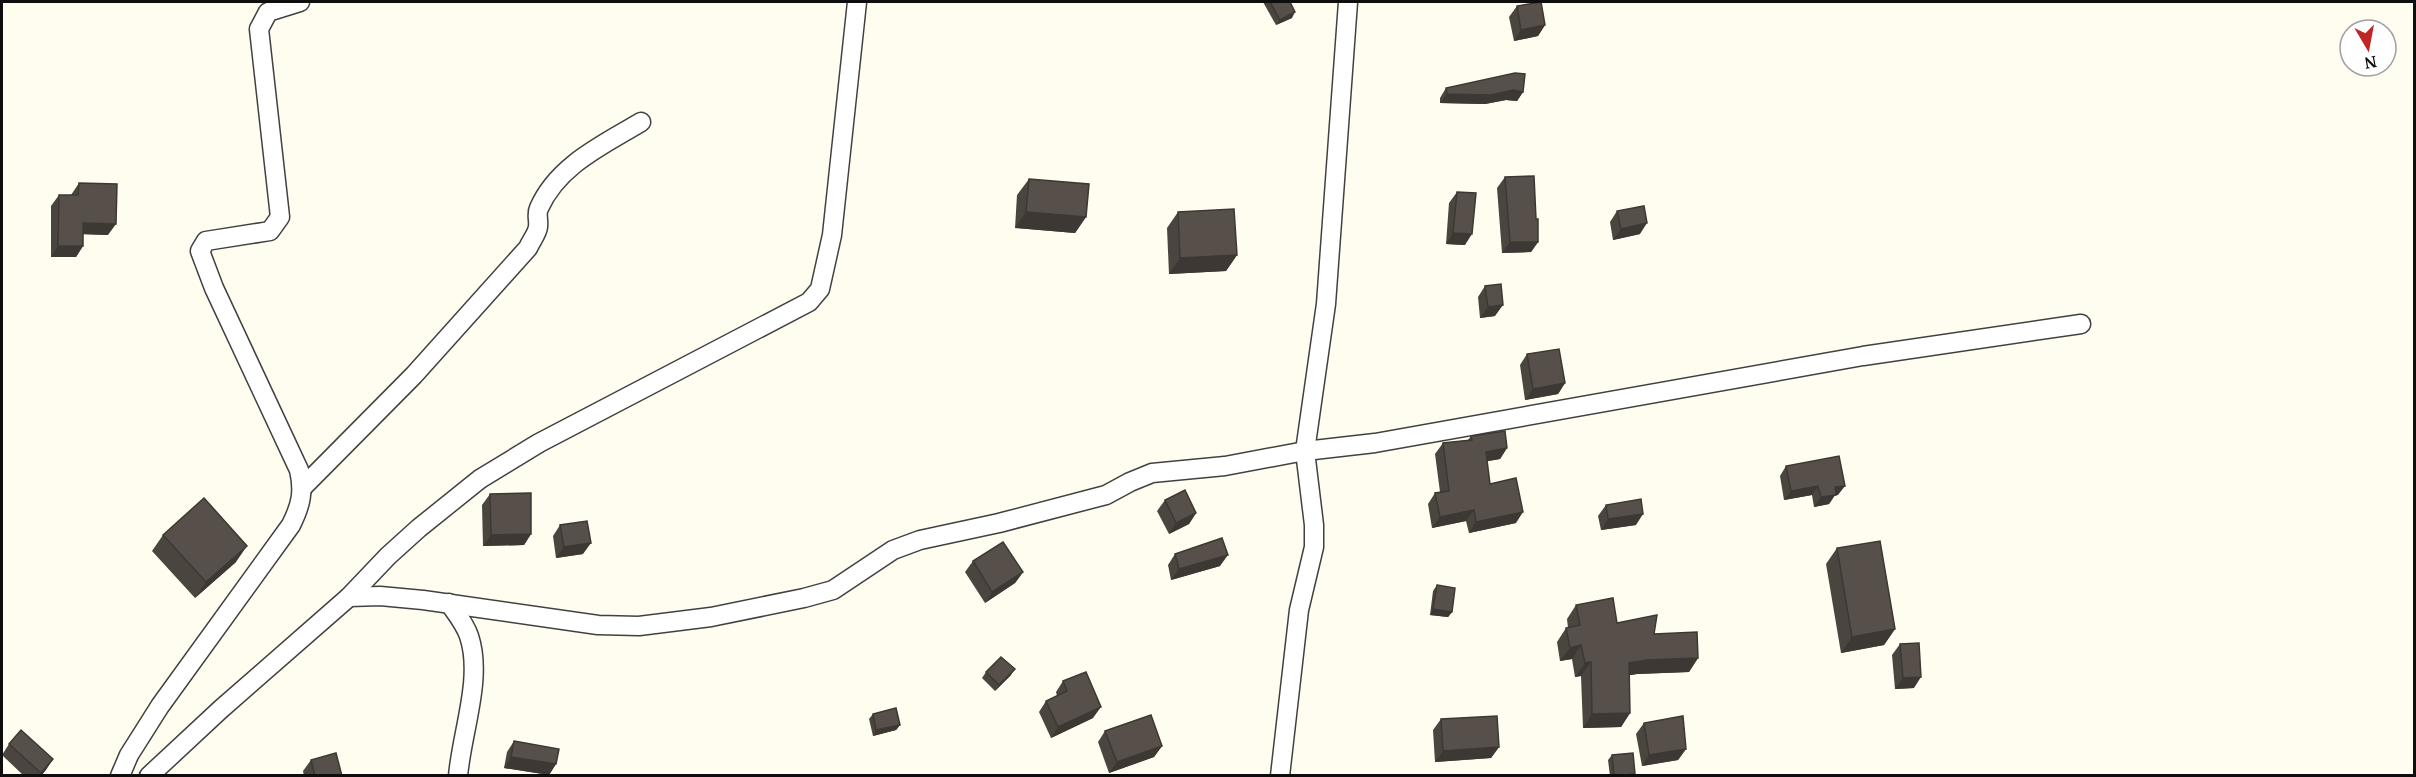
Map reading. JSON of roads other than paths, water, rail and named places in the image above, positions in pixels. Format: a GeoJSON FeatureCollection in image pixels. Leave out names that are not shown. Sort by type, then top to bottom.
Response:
{"type":"FeatureCollection","features":[{"type":"Feature","properties":{"kind":"street"},"geometry":{"type":"LineString","coordinates":[[120,776],[129,755],[160,706],[291,525],[300,507],[303,487],[299,470],[214,288],[200,252],[206,241],[270,231],[280,217],[259,29],[268,12],[300,2]]}},
{"type":"Feature","properties":{"kind":"street"},"geometry":{"type":"LineString","coordinates":[[148,776],[349,597],[388,556],[419,528],[480,479],[539,443],[808,302],[820,289],[832,235],[857,2]]}},
{"type":"Feature","properties":{"kind":"street"},"geometry":{"type":"LineString","coordinates":[[1280,776],[1299,610],[1314,547],[1314,525],[1305,451],[1326,304],[1348,2]]}},
{"type":"Feature","properties":{"kind":"street"},"geometry":{"type":"LineString","coordinates":[[303,487],[414,375],[528,248],[538,228],[537,211],[550,189],[566,170],[589,153],[641,122]]}},
{"type":"Feature","properties":{"kind":"street"},"geometry":{"type":"LineString","coordinates":[[349,597],[380,596],[449,603],[598,625],[639,626],[711,617],[833,590],[893,550],[920,540],[999,523],[1106,495],[1152,473],[1225,466],[1305,451],[1375,442],[1863,356],[2081,324]]}},
{"type":"Feature","properties":{"kind":"street"},"geometry":{"type":"LineString","coordinates":[[449,603],[468,633],[473,653],[474,677],[458,776]]}}]}
